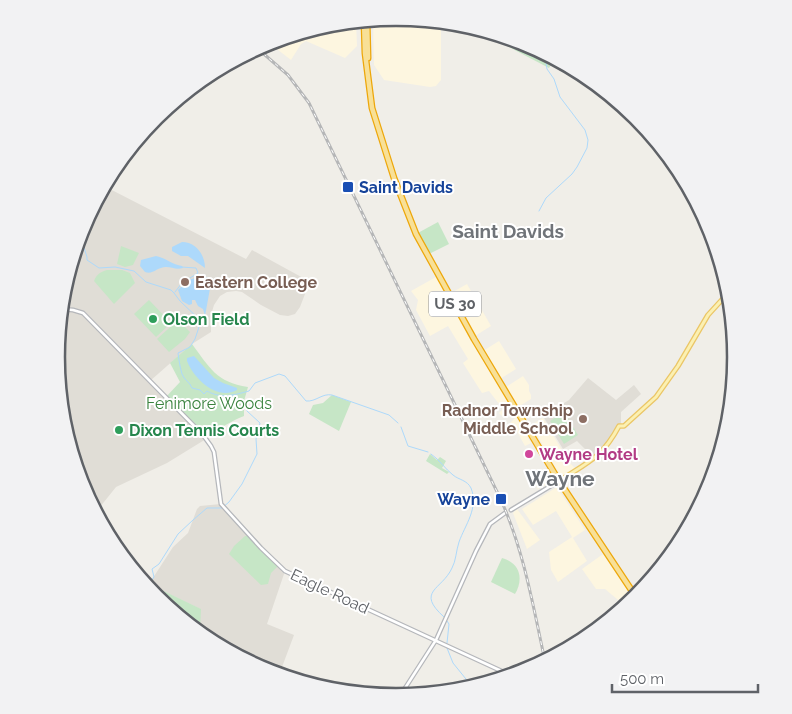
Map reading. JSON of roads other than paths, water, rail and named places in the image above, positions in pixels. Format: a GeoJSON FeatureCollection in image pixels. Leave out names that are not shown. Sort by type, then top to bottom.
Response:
{"type":"FeatureCollection","features":[{"type":"Feature","properties":{"kind":"highway","name":"US 30"},"geometry":{"type":"LineString","coordinates":[[366,28],[370,99],[382,145],[412,225],[468,329],[559,480],[631,589]]}},
{"type":"Feature","properties":{"kind":"main road"},"geometry":{"type":"LineString","coordinates":[[559,480],[593,460],[606,447],[619,426],[624,426],[654,400],[678,366],[708,315],[721,300]]}},
{"type":"Feature","properties":{"kind":"street","name":"Eagle Road"},"geometry":{"type":"LineString","coordinates":[[69,310],[83,313],[203,435],[214,452],[221,504],[285,571],[499,671]]}},
{"type":"Feature","properties":{"kind":"street"},"geometry":{"type":"LineString","coordinates":[[511,510],[559,480]]}},
{"type":"Feature","properties":{"kind":"street"},"geometry":{"type":"LineString","coordinates":[[405,688],[436,640],[490,524],[504,513]]}},
{"type":"Feature","properties":{"kind":"water"},"geometry":{"type":"Polygon","coordinates":[[[182,242],[192,244],[199,250],[205,263],[205,268],[188,256],[181,256],[172,251],[172,247],[182,242]]]}},
{"type":"Feature","properties":{"kind":"water"},"geometry":{"type":"Polygon","coordinates":[[[156,256],[183,268],[166,267],[148,273],[145,272],[140,266],[141,260],[156,256]]]}},
{"type":"Feature","properties":{"kind":"water"},"geometry":{"type":"Polygon","coordinates":[[[202,276],[209,278],[211,283],[205,316],[203,309],[198,306],[195,300],[192,300],[192,304],[189,305],[182,301],[178,290],[188,280],[202,276]]]}},
{"type":"Feature","properties":{"kind":"water"},"geometry":{"type":"Polygon","coordinates":[[[194,356],[214,378],[237,388],[237,390],[222,393],[207,386],[190,368],[187,358],[194,356]]]}},
{"type":"Feature","properties":{"kind":"waterway"},"geometry":{"type":"LineString","coordinates":[[539,211],[546,198],[577,167],[587,148],[588,140],[585,130],[560,97],[554,79],[547,69],[546,62]]}},
{"type":"Feature","properties":{"kind":"waterway"},"geometry":{"type":"LineString","coordinates":[[84,248],[87,260],[99,268],[115,267],[134,271],[146,282],[171,290],[201,321],[190,347],[178,353],[182,374],[192,388],[200,390],[204,394],[207,391],[222,396],[233,395],[249,391],[255,383],[279,374],[285,376],[306,401],[325,395],[332,395],[389,415],[398,423]]}},
{"type":"Feature","properties":{"kind":"waterway"},"geometry":{"type":"LineString","coordinates":[[175,292],[182,283],[198,273],[196,268],[181,267]]}},
{"type":"Feature","properties":{"kind":"waterway"},"geometry":{"type":"LineString","coordinates":[[152,580],[154,577],[152,569],[159,564],[178,534],[207,508],[222,508],[229,502],[242,484],[257,454],[256,439],[260,423],[247,411],[246,405],[232,395]]}},
{"type":"Feature","properties":{"kind":"waterway"},"geometry":{"type":"LineString","coordinates":[[401,427],[408,446],[428,452]]}},
{"type":"Feature","properties":{"kind":"waterway"},"geometry":{"type":"LineString","coordinates":[[431,454],[453,475],[467,483],[473,495],[472,509],[459,542],[453,565],[448,575],[433,591],[431,596],[436,608],[444,617]]}},
{"type":"Feature","properties":{"kind":"waterway"},"geometry":{"type":"LineString","coordinates":[[447,621],[449,624],[447,643]]}},
{"type":"Feature","properties":{"kind":"waterway"},"geometry":{"type":"LineString","coordinates":[[447,648],[453,663],[467,680]]}},
{"type":"Feature","properties":{"kind":"railway"},"geometry":{"type":"LineString","coordinates":[[263,54],[288,75],[309,103],[501,500],[522,559],[543,653]]}},
{"type":"Feature","properties":{"kind":"place","name":"Saint Davids"},"geometry":{"type":"Point","coordinates":[348,187]}},
{"type":"Feature","properties":{"kind":"place","name":"Eastern College"},"geometry":{"type":"Point","coordinates":[185,282]}},
{"type":"Feature","properties":{"kind":"place","name":"Olson Field"},"geometry":{"type":"Point","coordinates":[153,319]}},
{"type":"Feature","properties":{"kind":"place","name":"Radnor Township Middle School"},"geometry":{"type":"Point","coordinates":[583,419]}},
{"type":"Feature","properties":{"kind":"place","name":"Dixon Tennis Courts"},"geometry":{"type":"Point","coordinates":[119,430]}},
{"type":"Feature","properties":{"kind":"place","name":"Wayne Hotel"},"geometry":{"type":"Point","coordinates":[529,454]}},
{"type":"Feature","properties":{"kind":"place","name":"Wayne"},"geometry":{"type":"Point","coordinates":[501,499]}},
{"type":"Feature","properties":{"kind":"district","name":"Saint Davids"},"geometry":{"type":"Point","coordinates":[508,231]}},
{"type":"Feature","properties":{"kind":"district","name":"Wayne"},"geometry":{"type":"Point","coordinates":[560,479]}},
{"type":"Feature","properties":{"kind":"park label","name":"Fenimore Woods"},"geometry":{"type":"Point","coordinates":[209,403]}}]}
